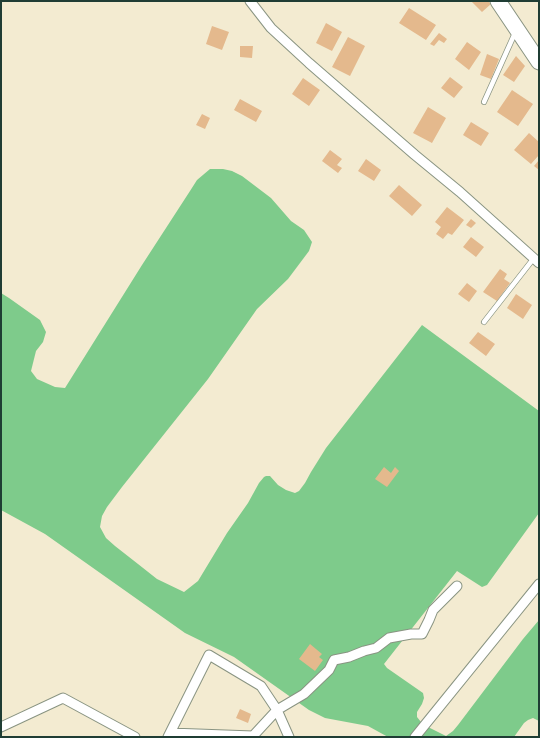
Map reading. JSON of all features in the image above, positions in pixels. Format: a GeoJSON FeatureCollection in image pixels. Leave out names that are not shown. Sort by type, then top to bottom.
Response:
{"type":"FeatureCollection","features":[{"type":"Feature","properties":{"kind":"main road"},"geometry":{"type":"LineString","coordinates":[[498,1],[539,62]]}},
{"type":"Feature","properties":{"kind":"street"},"geometry":{"type":"LineString","coordinates":[[250,1],[271,28],[309,63],[460,192],[536,261]]}},
{"type":"Feature","properties":{"kind":"street"},"geometry":{"type":"LineString","coordinates":[[415,737],[539,584]]}},
{"type":"Feature","properties":{"kind":"street"},"geometry":{"type":"LineString","coordinates":[[289,737],[277,710],[261,686],[210,655],[169,735],[254,736],[277,710],[304,694],[328,670],[334,660],[349,657],[376,648],[389,638],[411,634],[422,634],[433,610],[457,586]]}},
{"type":"Feature","properties":{"kind":"street"},"geometry":{"type":"LineString","coordinates":[[1,727],[63,698],[135,737]]}},
{"type":"Feature","properties":{"kind":"lane"},"geometry":{"type":"LineString","coordinates":[[484,102],[517,29]]}},
{"type":"Feature","properties":{"kind":"lane"},"geometry":{"type":"LineString","coordinates":[[484,322],[536,261]]}},
{"type":"Feature","properties":{"kind":"green space"},"geometry":{"type":"Polygon","coordinates":[[[210,169],[223,169],[232,171],[242,176],[271,198],[291,221],[304,230],[312,242],[309,251],[288,279],[257,309],[208,379],[107,507],[102,516],[100,527],[106,538],[157,579],[184,592],[198,581],[227,533],[264,477],[270,476],[278,485],[286,490],[295,493],[299,491],[326,448],[422,325],[539,411],[539,513],[487,585],[482,587],[457,571],[384,664],[387,668],[423,693],[424,698],[417,712],[417,717],[428,727],[446,736],[458,725],[539,620],[539,721],[533,718],[528,720],[514,737],[388,737],[368,726],[325,718],[309,710],[234,657],[185,633],[45,534],[1,510],[1,293],[40,320],[46,332],[43,342],[36,351],[31,371],[37,379],[55,387],[65,388],[197,180],[210,169]]]}},
{"type":"Feature","properties":{"kind":"building"},"geometry":{"type":"Polygon","coordinates":[[[471,1],[488,1],[491,4],[482,12],[471,1]]]}},
{"type":"Feature","properties":{"kind":"building"},"geometry":{"type":"Polygon","coordinates":[[[409,8],[436,25],[426,40],[399,23],[409,8]]]}},
{"type":"Feature","properties":{"kind":"building"},"geometry":{"type":"Polygon","coordinates":[[[326,23],[342,32],[332,51],[316,43],[326,23]]]}},
{"type":"Feature","properties":{"kind":"building"},"geometry":{"type":"Polygon","coordinates":[[[212,26],[229,32],[222,50],[206,44],[212,26]]]}},
{"type":"Feature","properties":{"kind":"building"},"geometry":{"type":"Polygon","coordinates":[[[439,33],[447,39],[444,43],[439,40],[434,46],[430,44],[439,33]]]}},
{"type":"Feature","properties":{"kind":"building"},"geometry":{"type":"Polygon","coordinates":[[[348,37],[365,46],[350,76],[332,67],[348,37]]]}},
{"type":"Feature","properties":{"kind":"building"},"geometry":{"type":"Polygon","coordinates":[[[467,42],[481,52],[469,70],[455,59],[467,42]]]}},
{"type":"Feature","properties":{"kind":"building"},"geometry":{"type":"Polygon","coordinates":[[[240,46],[253,46],[252,58],[240,57],[240,46]]]}},
{"type":"Feature","properties":{"kind":"building"},"geometry":{"type":"Polygon","coordinates":[[[487,54],[499,59],[491,79],[480,75],[487,54]]]}},
{"type":"Feature","properties":{"kind":"building"},"geometry":{"type":"Polygon","coordinates":[[[516,56],[525,66],[514,82],[503,75],[516,56]]]}},
{"type":"Feature","properties":{"kind":"building"},"geometry":{"type":"Polygon","coordinates":[[[450,77],[463,87],[454,98],[441,88],[450,77]]]}},
{"type":"Feature","properties":{"kind":"building"},"geometry":{"type":"Polygon","coordinates":[[[303,78],[320,90],[309,106],[292,94],[303,78]]]}},
{"type":"Feature","properties":{"kind":"building"},"geometry":{"type":"Polygon","coordinates":[[[512,90],[533,104],[518,126],[497,112],[512,90]]]}},
{"type":"Feature","properties":{"kind":"building"},"geometry":{"type":"Polygon","coordinates":[[[240,99],[262,111],[256,122],[234,110],[240,99]]]}},
{"type":"Feature","properties":{"kind":"building"},"geometry":{"type":"Polygon","coordinates":[[[428,107],[446,118],[432,143],[413,133],[428,107]]]}},
{"type":"Feature","properties":{"kind":"building"},"geometry":{"type":"Polygon","coordinates":[[[202,114],[210,118],[205,129],[196,125],[202,114]]]}},
{"type":"Feature","properties":{"kind":"building"},"geometry":{"type":"Polygon","coordinates":[[[471,122],[489,133],[481,146],[463,135],[471,122]]]}},
{"type":"Feature","properties":{"kind":"building"},"geometry":{"type":"Polygon","coordinates":[[[529,133],[539,142],[539,155],[531,164],[514,150],[529,133]]]}},
{"type":"Feature","properties":{"kind":"building"},"geometry":{"type":"Polygon","coordinates":[[[330,150],[342,159],[337,165],[342,168],[338,173],[322,161],[330,150]]]}},
{"type":"Feature","properties":{"kind":"building"},"geometry":{"type":"Polygon","coordinates":[[[366,159],[381,170],[374,181],[358,171],[366,159]]]}},
{"type":"Feature","properties":{"kind":"building"},"geometry":{"type":"Polygon","coordinates":[[[539,160],[539,170],[534,166],[539,160]]]}},
{"type":"Feature","properties":{"kind":"building"},"geometry":{"type":"Polygon","coordinates":[[[399,185],[422,205],[412,216],[389,196],[399,185]]]}},
{"type":"Feature","properties":{"kind":"building"},"geometry":{"type":"Polygon","coordinates":[[[447,207],[464,220],[452,235],[448,233],[443,239],[436,234],[441,227],[435,222],[447,207]]]}},
{"type":"Feature","properties":{"kind":"building"},"geometry":{"type":"Polygon","coordinates":[[[471,219],[476,223],[471,228],[466,225],[471,219]]]}},
{"type":"Feature","properties":{"kind":"building"},"geometry":{"type":"Polygon","coordinates":[[[471,237],[484,247],[476,257],[463,247],[471,237]]]}},
{"type":"Feature","properties":{"kind":"building"},"geometry":{"type":"Polygon","coordinates":[[[500,269],[507,274],[504,279],[510,283],[497,301],[483,292],[500,269]]]}},
{"type":"Feature","properties":{"kind":"building"},"geometry":{"type":"Polygon","coordinates":[[[467,283],[477,291],[469,302],[458,294],[467,283]]]}},
{"type":"Feature","properties":{"kind":"building"},"geometry":{"type":"Polygon","coordinates":[[[516,294],[532,305],[523,319],[507,308],[516,294]]]}},
{"type":"Feature","properties":{"kind":"building"},"geometry":{"type":"Polygon","coordinates":[[[478,332],[495,344],[486,356],[469,343],[478,332]]]}},
{"type":"Feature","properties":{"kind":"building"},"geometry":{"type":"Polygon","coordinates":[[[384,467],[391,473],[395,467],[399,471],[387,487],[375,479],[384,467]]]}},
{"type":"Feature","properties":{"kind":"building"},"geometry":{"type":"Polygon","coordinates":[[[310,644],[322,654],[319,657],[323,660],[315,671],[299,659],[310,644]]]}},
{"type":"Feature","properties":{"kind":"building"},"geometry":{"type":"Polygon","coordinates":[[[240,709],[251,714],[248,723],[236,718],[240,709]]]}}]}
